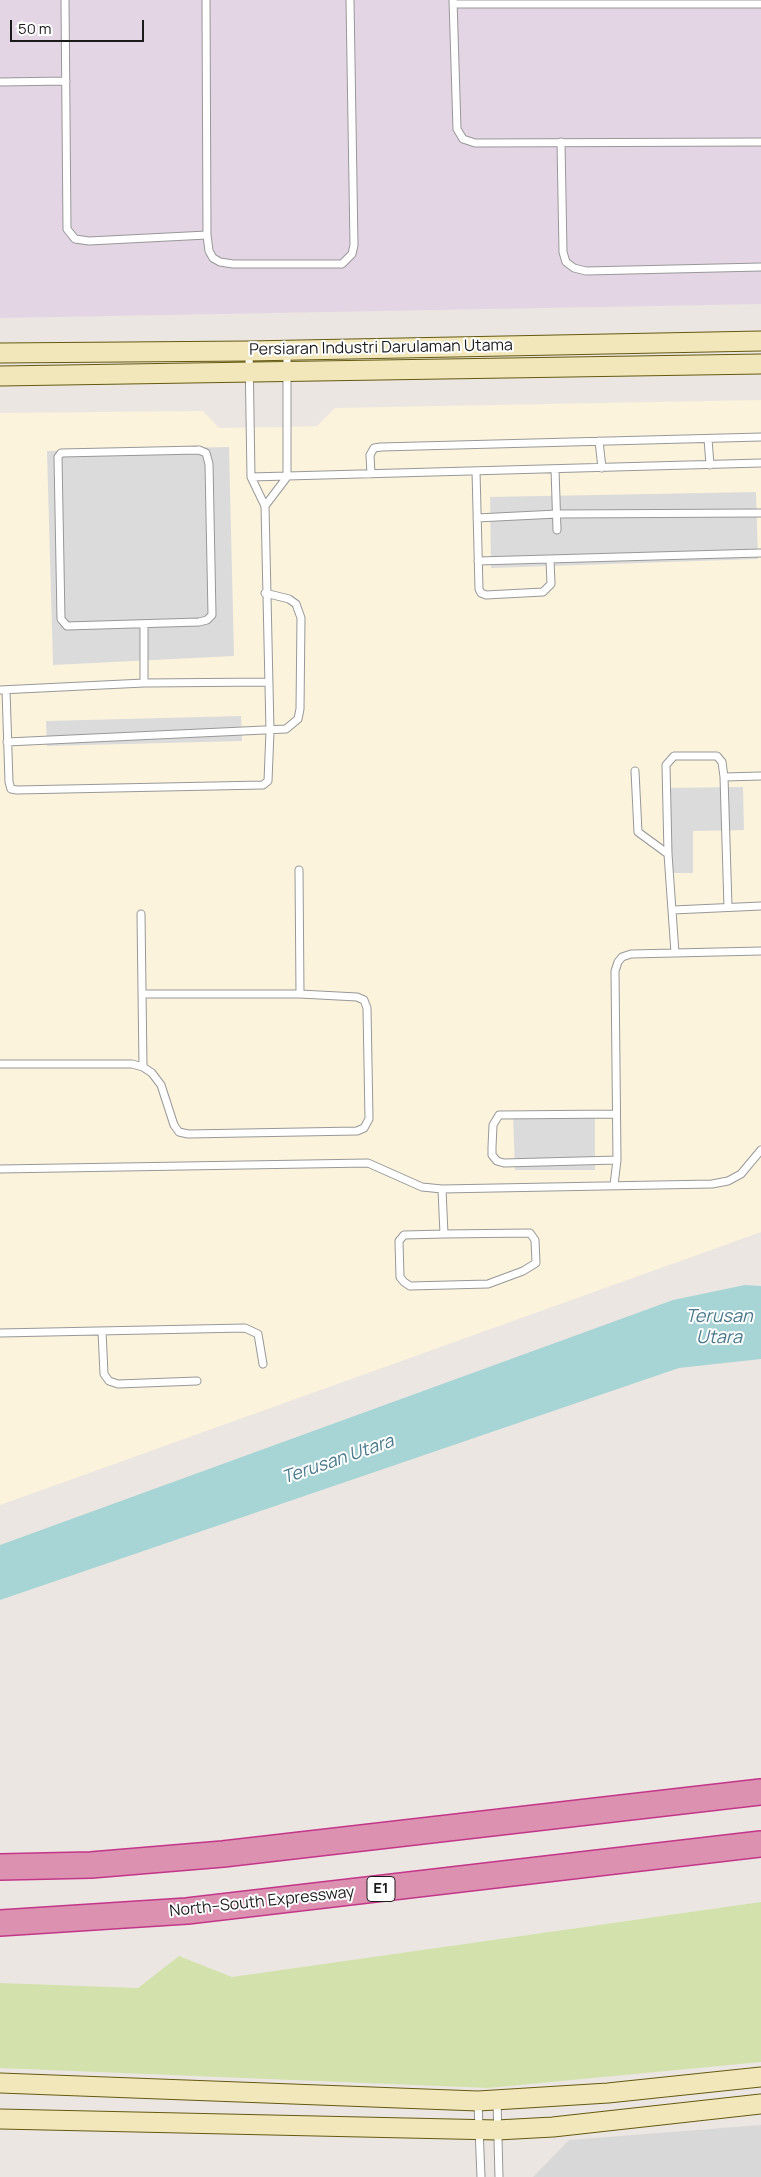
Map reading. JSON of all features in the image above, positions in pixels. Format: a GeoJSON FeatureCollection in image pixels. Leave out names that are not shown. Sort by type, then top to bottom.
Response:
{"type":"FeatureCollection","features":[{"type":"Feature","properties":{"kind":"highway"},"geometry":{"type":"LineString","coordinates":[[0,1867],[91,1865],[223,1854],[761,1792]]}},
{"type":"Feature","properties":{"kind":"highway","name":"North–South Expressway"},"geometry":{"type":"LineString","coordinates":[[0,1923],[187,1911],[761,1844]]}},
{"type":"Feature","properties":{"kind":"street","name":"Persiaran Industri Darulaman Utama"},"geometry":{"type":"LineString","coordinates":[[0,353],[250,351],[761,341]]}},
{"type":"Feature","properties":{"kind":"street","name":"Persiaran Industri Darulaman Utama"},"geometry":{"type":"LineString","coordinates":[[0,376],[761,364]]}},
{"type":"Feature","properties":{"kind":"street"},"geometry":{"type":"LineString","coordinates":[[0,2083],[478,2101],[608,2093],[761,2077]]}},
{"type":"Feature","properties":{"kind":"street"},"geometry":{"type":"LineString","coordinates":[[0,2119],[497,2130],[554,2127],[761,2104]]}},
{"type":"Feature","properties":{"kind":"lane"},"geometry":{"type":"LineString","coordinates":[[65,0],[67,229],[75,239],[88,241],[207,235]]}},
{"type":"Feature","properties":{"kind":"lane"},"geometry":{"type":"LineString","coordinates":[[206,0],[207,235],[209,251],[213,258],[220,262],[342,264],[352,254],[354,245],[350,0]]}},
{"type":"Feature","properties":{"kind":"lane"},"geometry":{"type":"LineString","coordinates":[[761,4],[453,2],[456,129],[463,139],[475,143],[761,142]]}},
{"type":"Feature","properties":{"kind":"lane"},"geometry":{"type":"LineString","coordinates":[[0,82],[66,81]]}},
{"type":"Feature","properties":{"kind":"lane"},"geometry":{"type":"LineString","coordinates":[[561,142],[563,252],[566,262],[574,268],[586,271],[761,267]]}},
{"type":"Feature","properties":{"kind":"lane"},"geometry":{"type":"LineString","coordinates":[[265,506],[286,477],[287,350]]}},
{"type":"Feature","properties":{"kind":"lane"},"geometry":{"type":"LineString","coordinates":[[250,351],[251,478],[265,506],[270,731],[270,775],[268,781],[263,785],[11,789],[3,690],[144,683],[268,682]]}},
{"type":"Feature","properties":{"kind":"lane"},"geometry":{"type":"LineString","coordinates":[[371,474],[370,455],[374,448],[381,446],[761,438]]}},
{"type":"Feature","properties":{"kind":"lane"},"geometry":{"type":"LineString","coordinates":[[708,439],[710,465]]}},
{"type":"Feature","properties":{"kind":"lane"},"geometry":{"type":"LineString","coordinates":[[599,441],[602,468]]}},
{"type":"Feature","properties":{"kind":"lane"},"geometry":{"type":"LineString","coordinates":[[199,450],[206,454],[209,464],[212,615],[207,620],[199,622],[144,624],[67,626],[62,619],[58,457],[61,453],[199,450]]}},
{"type":"Feature","properties":{"kind":"lane"},"geometry":{"type":"LineString","coordinates":[[251,478],[761,463]]}},
{"type":"Feature","properties":{"kind":"lane"},"geometry":{"type":"LineString","coordinates":[[555,469],[557,530]]}},
{"type":"Feature","properties":{"kind":"lane"},"geometry":{"type":"LineString","coordinates":[[476,471],[479,589],[486,595],[543,592],[551,584],[550,560]]}},
{"type":"Feature","properties":{"kind":"lane"},"geometry":{"type":"LineString","coordinates":[[477,518],[557,514],[761,513]]}},
{"type":"Feature","properties":{"kind":"lane"},"geometry":{"type":"LineString","coordinates":[[478,561],[761,553]]}},
{"type":"Feature","properties":{"kind":"lane"},"geometry":{"type":"LineString","coordinates":[[8,742],[270,731],[286,728],[298,719],[300,709],[301,618],[296,604],[289,599],[266,594]]}},
{"type":"Feature","properties":{"kind":"lane"},"geometry":{"type":"LineString","coordinates":[[144,624],[144,683]]}},
{"type":"Feature","properties":{"kind":"lane"},"geometry":{"type":"LineString","coordinates":[[675,953],[668,854],[666,765],[674,756],[717,756],[722,762],[728,907]]}},
{"type":"Feature","properties":{"kind":"lane"},"geometry":{"type":"LineString","coordinates":[[635,771],[638,832],[668,854]]}},
{"type":"Feature","properties":{"kind":"lane"},"geometry":{"type":"LineString","coordinates":[[724,777],[761,776]]}},
{"type":"Feature","properties":{"kind":"lane"},"geometry":{"type":"LineString","coordinates":[[299,870],[300,994]]}},
{"type":"Feature","properties":{"kind":"lane"},"geometry":{"type":"LineString","coordinates":[[673,910],[761,906]]}},
{"type":"Feature","properties":{"kind":"lane"},"geometry":{"type":"LineString","coordinates":[[141,914],[143,1067]]}},
{"type":"Feature","properties":{"kind":"lane"},"geometry":{"type":"LineString","coordinates":[[614,1185],[617,1160],[615,971],[618,962],[622,957],[630,954],[761,951]]}},
{"type":"Feature","properties":{"kind":"lane"},"geometry":{"type":"LineString","coordinates":[[0,1064],[132,1064],[143,1067],[152,1073],[161,1085],[174,1125],[180,1132],[188,1134],[357,1131],[364,1128],[369,1120],[367,1008],[364,1000],[357,997],[300,994],[143,994]]}},
{"type":"Feature","properties":{"kind":"lane"},"geometry":{"type":"LineString","coordinates":[[616,1114],[499,1115],[493,1125],[492,1155],[497,1161],[504,1163],[617,1160]]}},
{"type":"Feature","properties":{"kind":"lane"},"geometry":{"type":"LineString","coordinates":[[0,1169],[368,1163],[422,1187],[442,1190],[712,1184],[728,1181],[741,1174],[761,1150]]}},
{"type":"Feature","properties":{"kind":"lane"},"geometry":{"type":"LineString","coordinates":[[442,1190],[444,1234]]}},
{"type":"Feature","properties":{"kind":"lane"},"geometry":{"type":"LineString","coordinates":[[530,1233],[535,1240],[536,1263],[523,1272],[488,1284],[410,1286],[404,1282],[400,1277],[399,1241],[404,1235],[444,1234],[530,1233]]}},
{"type":"Feature","properties":{"kind":"lane"},"geometry":{"type":"LineString","coordinates":[[0,1333],[245,1328],[258,1334],[263,1364]]}},
{"type":"Feature","properties":{"kind":"lane"},"geometry":{"type":"LineString","coordinates":[[102,1331],[104,1374],[109,1381],[118,1384],[197,1381]]}},
{"type":"Feature","properties":{"kind":"lane"},"geometry":{"type":"LineString","coordinates":[[497,2100],[499,2177]]}},
{"type":"Feature","properties":{"kind":"lane"},"geometry":{"type":"LineString","coordinates":[[478,2101],[481,2177]]}},
{"type":"Feature","properties":{"kind":"shaded area"},"geometry":{"type":"Polygon","coordinates":[[[0,0],[761,0],[761,304],[0,318],[0,0]]]}},
{"type":"Feature","properties":{"kind":"shaded area"},"geometry":{"type":"Polygon","coordinates":[[[761,400],[761,1232],[0,1505],[0,413],[203,411],[219,428],[286,427],[317,426],[335,408],[761,400]]]}},
{"type":"Feature","properties":{"kind":"shaded area"},"geometry":{"type":"Polygon","coordinates":[[[229,447],[234,656],[53,665],[47,451],[229,447]]]}},
{"type":"Feature","properties":{"kind":"shaded area"},"geometry":{"type":"Polygon","coordinates":[[[756,492],[758,559],[491,568],[490,497],[756,492]]]}},
{"type":"Feature","properties":{"kind":"shaded area"},"geometry":{"type":"Polygon","coordinates":[[[241,716],[242,741],[47,746],[46,721],[241,716]]]}},
{"type":"Feature","properties":{"kind":"shaded area"},"geometry":{"type":"Polygon","coordinates":[[[743,787],[744,830],[693,831],[693,873],[665,873],[664,788],[743,787]]]}},
{"type":"Feature","properties":{"kind":"shaded area"},"geometry":{"type":"Polygon","coordinates":[[[595,1115],[595,1170],[515,1170],[513,1116],[595,1115]]]}},
{"type":"Feature","properties":{"kind":"shaded area"},"geometry":{"type":"Polygon","coordinates":[[[761,2125],[761,2177],[533,2177],[569,2140],[761,2125]]]}},
{"type":"Feature","properties":{"kind":"green space"},"geometry":{"type":"Polygon","coordinates":[[[761,1902],[761,2062],[488,2088],[0,2068],[0,1983],[138,1988],[179,1956],[232,1977],[761,1902]]]}},
{"type":"Feature","properties":{"kind":"water","name":"Terusan Utara"},"geometry":{"type":"Polygon","coordinates":[[[745,1285],[761,1286],[761,1359],[679,1368],[0,1600],[0,1545],[673,1300],[745,1285]]]}}]}
